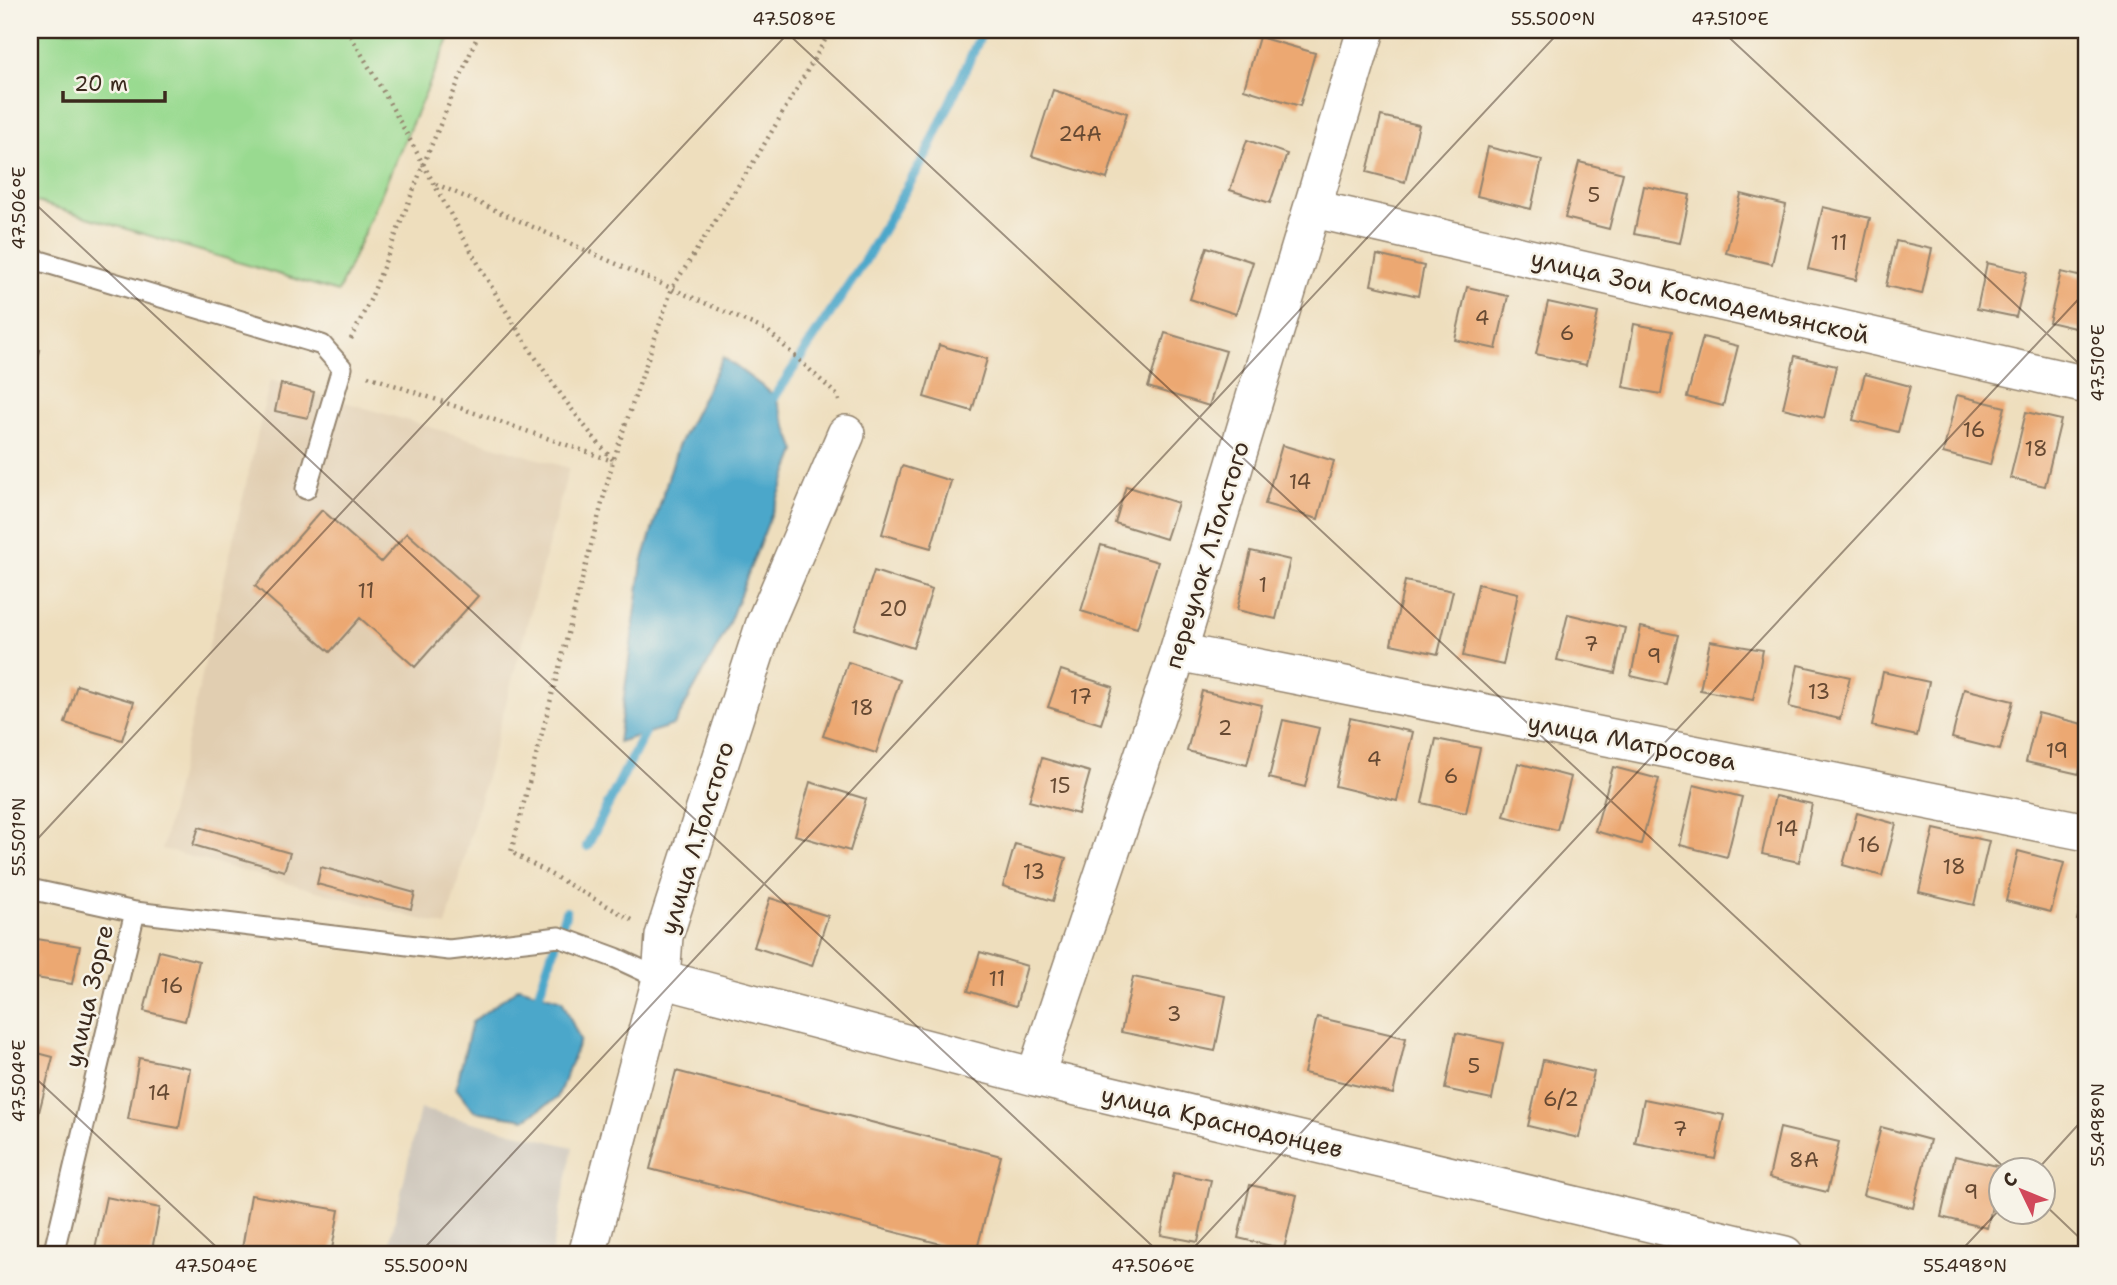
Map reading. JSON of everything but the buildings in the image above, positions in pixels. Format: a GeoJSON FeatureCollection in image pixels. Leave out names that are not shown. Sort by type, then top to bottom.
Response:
{"type":"FeatureCollection","features":[{"type":"Feature","properties":{"kind":"street","name":"переулок Л.Толстого"},"geometry":{"type":"LineString","coordinates":[[1035,1077],[1178,652],[1366,30]]}},
{"type":"Feature","properties":{"kind":"street","name":"улица Зои Космодемьянской"},"geometry":{"type":"LineString","coordinates":[[1314,209],[2087,385]]}},
{"type":"Feature","properties":{"kind":"street","name":"улица Л.Толстого"},"geometry":{"type":"LineString","coordinates":[[587,1255],[661,979],[664,936],[765,623],[846,434]]}},
{"type":"Feature","properties":{"kind":"street","name":"улица Матросова"},"geometry":{"type":"LineString","coordinates":[[1178,652],[2087,832]]}},
{"type":"Feature","properties":{"kind":"street","name":"улица Краснодонцев"},"geometry":{"type":"LineString","coordinates":[[661,979],[1035,1077],[1785,1255]]}},
{"type":"Feature","properties":{"kind":"lane"},"geometry":{"type":"LineString","coordinates":[[30,258],[322,345],[342,368],[306,489]]}},
{"type":"Feature","properties":{"kind":"lane"},"geometry":{"type":"LineString","coordinates":[[30,889],[135,912],[449,950],[559,937],[616,958],[661,979]]}},
{"type":"Feature","properties":{"kind":"lane","name":"улица Зорге"},"geometry":{"type":"LineString","coordinates":[[52,1255],[135,912]]}},
{"type":"Feature","properties":{"kind":"path"},"geometry":{"type":"LineString","coordinates":[[347,30],[387,95],[494,291],[579,422],[613,461]]}},
{"type":"Feature","properties":{"kind":"path"},"geometry":{"type":"LineString","coordinates":[[481,30],[424,163],[371,298],[354,330],[342,368],[613,461]]}},
{"type":"Feature","properties":{"kind":"path"},"geometry":{"type":"LineString","coordinates":[[664,936],[511,852],[613,461],[672,288],[758,155],[831,30]]}},
{"type":"Feature","properties":{"kind":"path"},"geometry":{"type":"LineString","coordinates":[[435,184],[768,331],[838,396],[846,434]]}},
{"type":"Feature","properties":{"kind":"shaded area"},"geometry":{"type":"Polygon","coordinates":[[[270,380],[569,468],[446,926],[162,849],[270,380]]]}},
{"type":"Feature","properties":{"kind":"shaded area"},"geometry":{"type":"Polygon","coordinates":[[[420,1109],[573,1147],[551,1255],[387,1255],[420,1109]]]}},
{"type":"Feature","properties":{"kind":"green space"},"geometry":{"type":"Polygon","coordinates":[[[30,30],[453,30],[338,292],[30,200],[30,30]]]}},
{"type":"Feature","properties":{"kind":"water"},"geometry":{"type":"Polygon","coordinates":[[[723,357],[775,396],[796,451],[725,633],[674,725],[618,742],[642,563],[678,446],[723,357]]]}},
{"type":"Feature","properties":{"kind":"water"},"geometry":{"type":"Polygon","coordinates":[[[519,987],[562,1000],[580,1040],[557,1098],[525,1119],[474,1111],[456,1088],[472,1022],[519,987]]]}},
{"type":"Feature","properties":{"kind":"waterway"},"geometry":{"type":"LineString","coordinates":[[775,396],[864,262],[927,153],[983,30]]}},
{"type":"Feature","properties":{"kind":"waterway"},"geometry":{"type":"LineString","coordinates":[[2082,66],[2087,37]]}},
{"type":"Feature","properties":{"kind":"waterway"},"geometry":{"type":"LineString","coordinates":[[587,846],[644,734]]}},
{"type":"Feature","properties":{"kind":"waterway"},"geometry":{"type":"LineString","coordinates":[[539,993],[566,912]]}}]}
